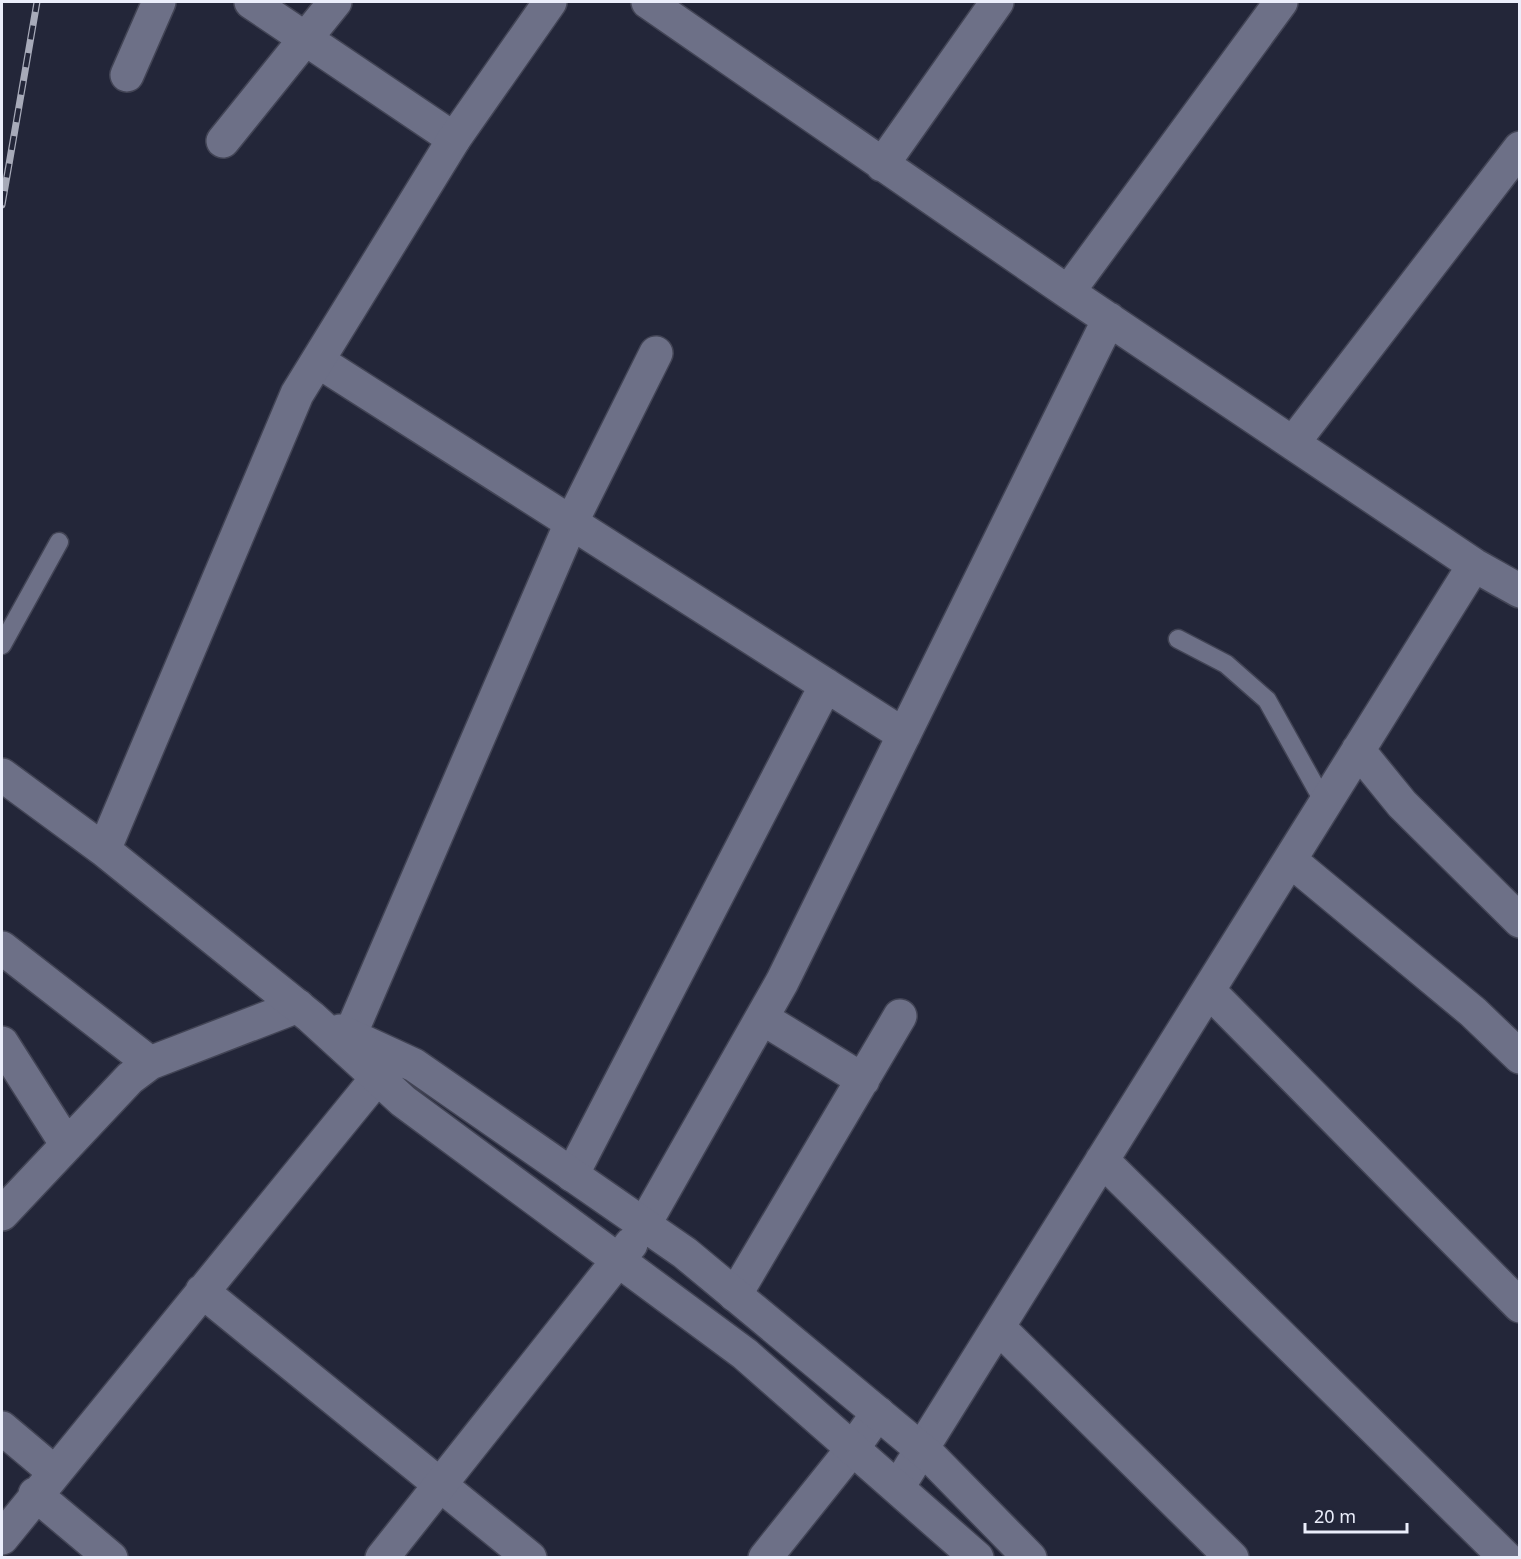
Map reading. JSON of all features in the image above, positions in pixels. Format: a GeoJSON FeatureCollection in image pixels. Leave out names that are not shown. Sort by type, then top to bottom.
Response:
{"type":"FeatureCollection","features":[{"type":"Feature","properties":{"kind":"street"},"geometry":{"type":"LineString","coordinates":[[127,75],[159,2]]}},
{"type":"Feature","properties":{"kind":"street"},"geometry":{"type":"LineString","coordinates":[[252,2],[304,40],[454,139]]}},
{"type":"Feature","properties":{"kind":"street"},"geometry":{"type":"LineString","coordinates":[[223,141],[335,2]]}},
{"type":"Feature","properties":{"kind":"street"},"geometry":{"type":"LineString","coordinates":[[104,850],[297,394],[454,139],[550,2]]}},
{"type":"Feature","properties":{"kind":"street"},"geometry":{"type":"LineString","coordinates":[[648,2],[1068,292],[1474,564],[1518,587]]}},
{"type":"Feature","properties":{"kind":"street"},"geometry":{"type":"LineString","coordinates":[[882,165],[998,2]]}},
{"type":"Feature","properties":{"kind":"street"},"geometry":{"type":"LineString","coordinates":[[1068,292],[1281,2]]}},
{"type":"Feature","properties":{"kind":"street"},"geometry":{"type":"LineString","coordinates":[[1293,443],[1520,148]]}},
{"type":"Feature","properties":{"kind":"street"},"geometry":{"type":"LineString","coordinates":[[381,1557],[644,1225],[762,1018],[1109,319]]}},
{"type":"Feature","properties":{"kind":"street"},"geometry":{"type":"LineString","coordinates":[[350,1035],[571,523],[656,353]]}},
{"type":"Feature","properties":{"kind":"street"},"geometry":{"type":"LineString","coordinates":[[318,361],[904,735]]}},
{"type":"Feature","properties":{"kind":"street"},"geometry":{"type":"LineString","coordinates":[[898,1487],[1474,564]]}},
{"type":"Feature","properties":{"kind":"street"},"geometry":{"type":"LineString","coordinates":[[572,1175],[826,685]]}},
{"type":"Feature","properties":{"kind":"street"},"geometry":{"type":"LineString","coordinates":[[1358,750],[1402,804],[1520,921]]}},
{"type":"Feature","properties":{"kind":"street"},"geometry":{"type":"LineString","coordinates":[[2,775],[104,850],[305,1012],[403,1101],[745,1354],[977,1557]]}},
{"type":"Feature","properties":{"kind":"street"},"geometry":{"type":"LineString","coordinates":[[1290,860],[1473,1012],[1520,1057]]}},
{"type":"Feature","properties":{"kind":"street"},"geometry":{"type":"LineString","coordinates":[[2,948],[150,1063]]}},
{"type":"Feature","properties":{"kind":"street"},"geometry":{"type":"LineString","coordinates":[[1209,991],[1520,1306]]}},
{"type":"Feature","properties":{"kind":"street"},"geometry":{"type":"LineString","coordinates":[[2,1214],[130,1078],[150,1063],[305,1012],[414,1065],[685,1253],[922,1450],[1030,1557]]}},
{"type":"Feature","properties":{"kind":"street"},"geometry":{"type":"LineString","coordinates":[[735,1295],[900,1016]]}},
{"type":"Feature","properties":{"kind":"street"},"geometry":{"type":"LineString","coordinates":[[762,1018],[863,1080]]}},
{"type":"Feature","properties":{"kind":"street"},"geometry":{"type":"LineString","coordinates":[[2,1043],[67,1144]]}},
{"type":"Feature","properties":{"kind":"street"},"geometry":{"type":"LineString","coordinates":[[2,1538],[44,1483],[377,1078]]}},
{"type":"Feature","properties":{"kind":"street"},"geometry":{"type":"LineString","coordinates":[[1102,1160],[1506,1557]]}},
{"type":"Feature","properties":{"kind":"street"},"geometry":{"type":"LineString","coordinates":[[202,1291],[530,1557]]}},
{"type":"Feature","properties":{"kind":"street"},"geometry":{"type":"LineString","coordinates":[[998,1327],[1232,1557]]}},
{"type":"Feature","properties":{"kind":"street"},"geometry":{"type":"LineString","coordinates":[[765,1557],[854,1449],[878,1413]]}},
{"type":"Feature","properties":{"kind":"street"},"geometry":{"type":"LineString","coordinates":[[2,1428],[44,1483],[111,1557]]}},
{"type":"Feature","properties":{"kind":"lane"},"geometry":{"type":"LineString","coordinates":[[2,645],[58,542]]}},
{"type":"Feature","properties":{"kind":"lane"},"geometry":{"type":"LineString","coordinates":[[1178,639],[1226,664],[1268,700],[1325,804]]}},
{"type":"Feature","properties":{"kind":"railway"},"geometry":{"type":"LineString","coordinates":[[2,205],[37,2]]}}]}
